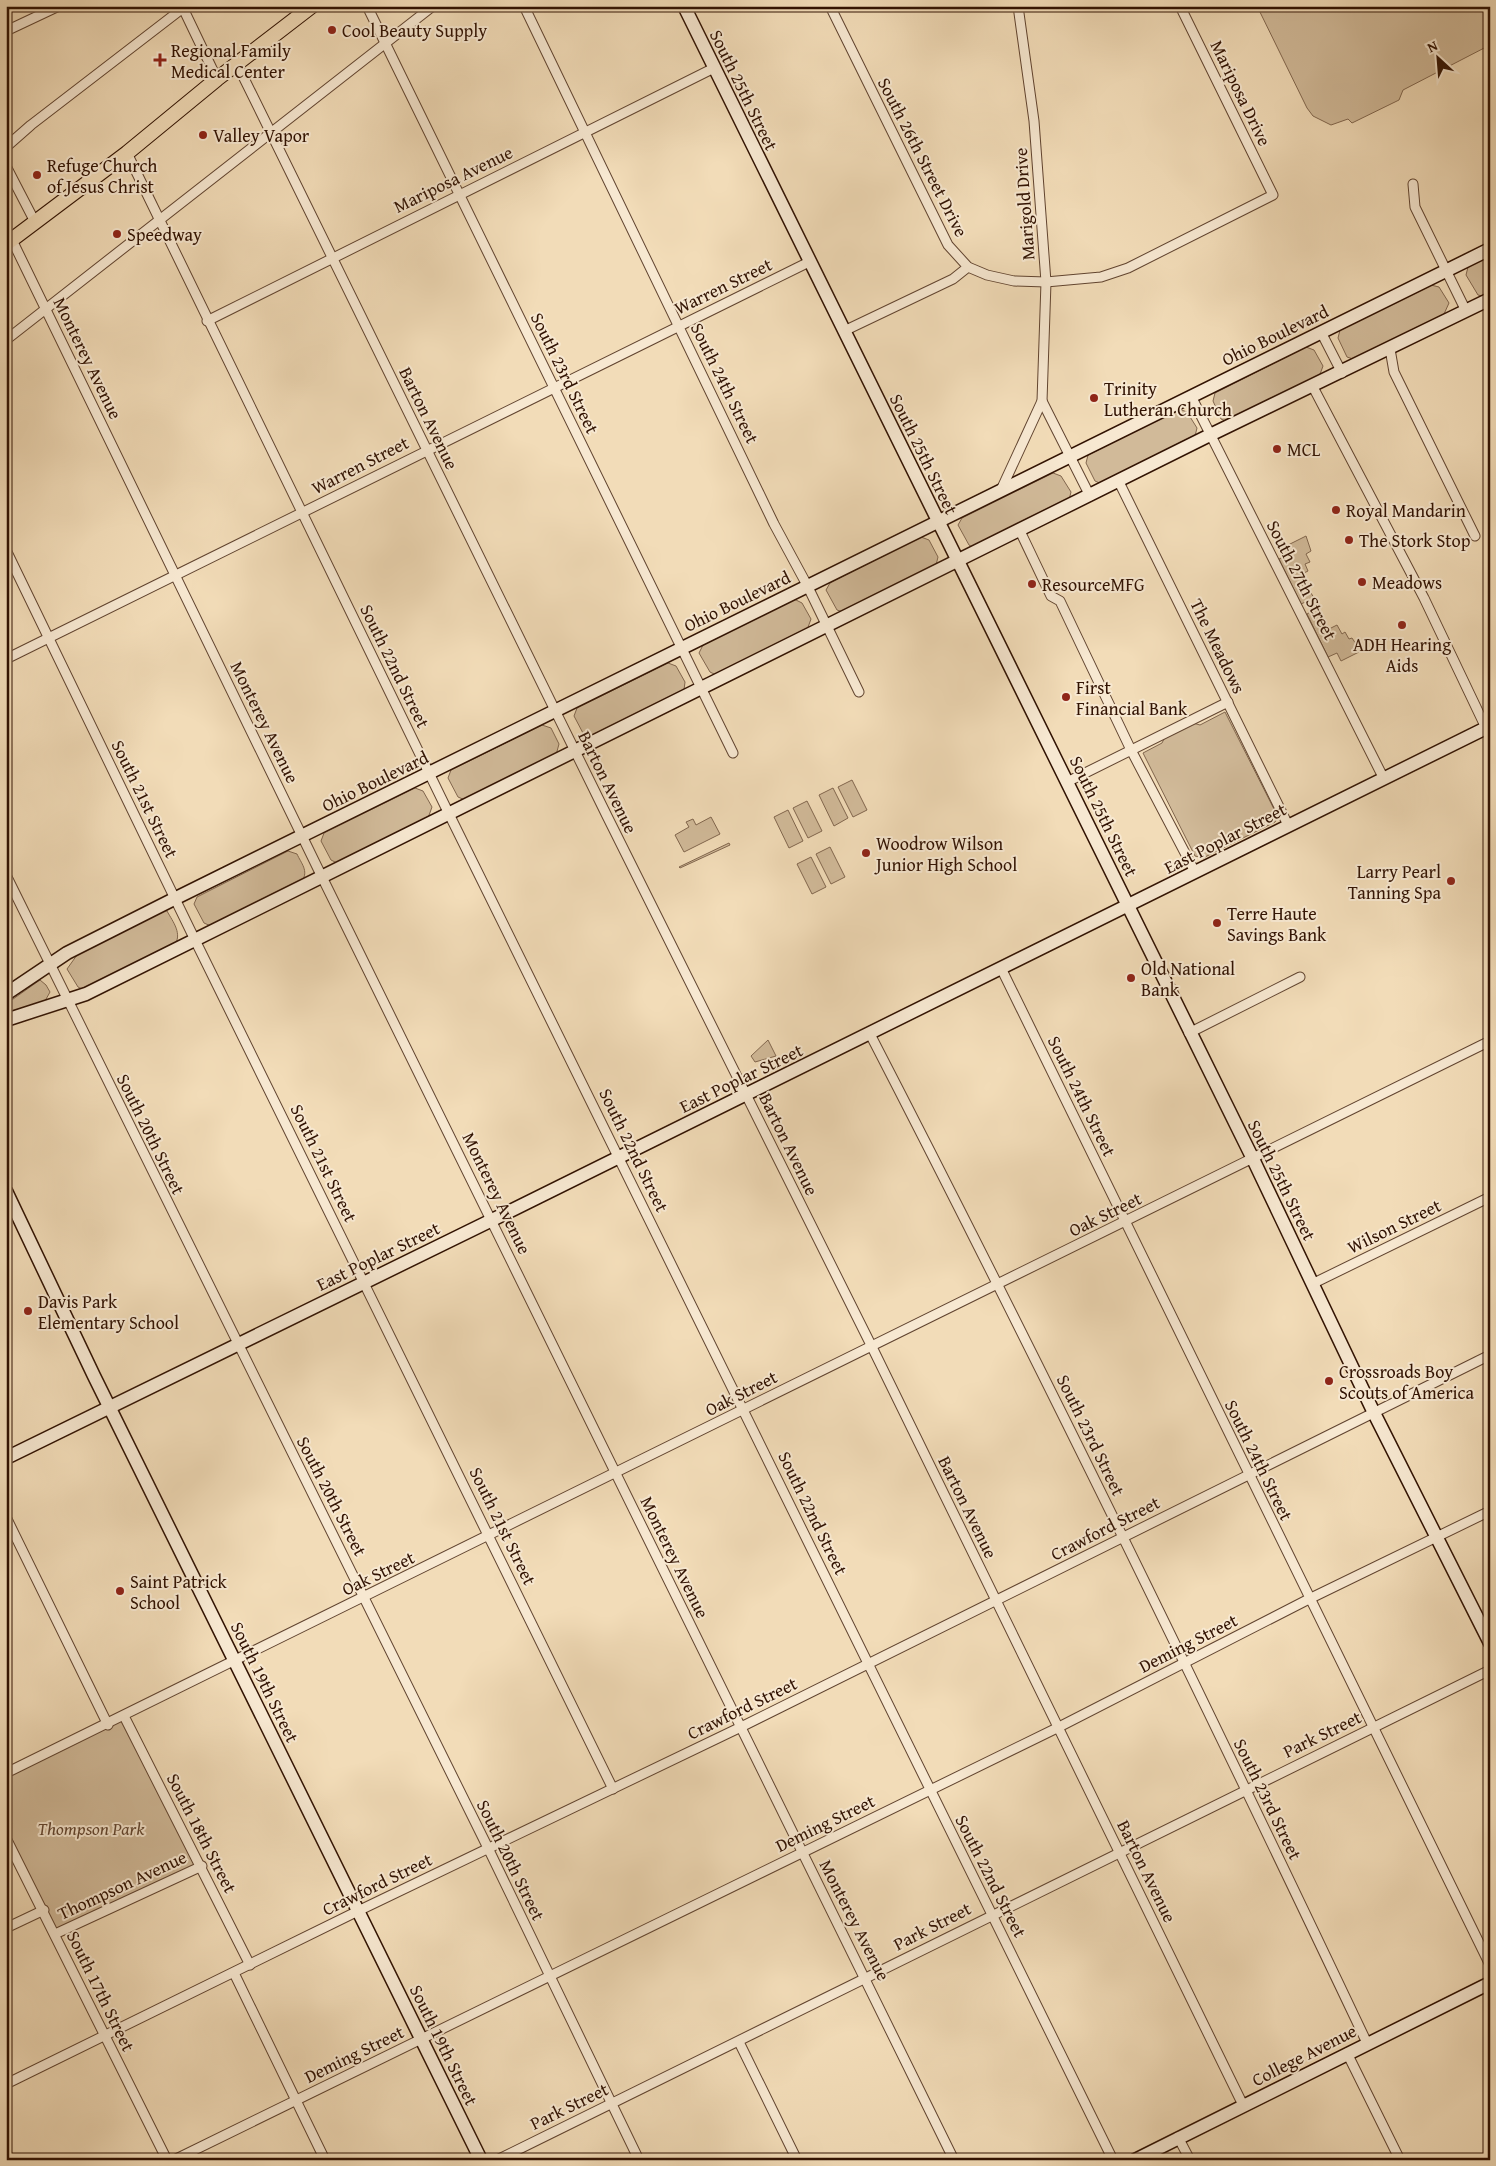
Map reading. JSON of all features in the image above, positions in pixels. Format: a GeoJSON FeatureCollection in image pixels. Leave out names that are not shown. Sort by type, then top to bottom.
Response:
{"type":"FeatureCollection","features":[{"type":"Feature","properties":{"kind":"main road"},"geometry":{"type":"LineString","coordinates":[[9,242],[127,154],[217,79],[312,6]]}},
{"type":"Feature","properties":{"kind":"street"},"geometry":{"type":"LineString","coordinates":[[6,31],[59,6]]}},
{"type":"Feature","properties":{"kind":"street","name":"South 23rd Street"},"geometry":{"type":"LineString","coordinates":[[367,6],[680,648],[734,753]]}},
{"type":"Feature","properties":{"kind":"street"},"geometry":{"type":"LineString","coordinates":[[6,340],[433,6]]}},
{"type":"Feature","properties":{"kind":"street","name":"South 24th Street"},"geometry":{"type":"LineString","coordinates":[[524,6],[774,524],[807,585],[859,692]]}},
{"type":"Feature","properties":{"kind":"street","name":"South 25th Street"},"geometry":{"type":"LineString","coordinates":[[684,6],[1253,1159],[1374,1413],[1490,1643]]}},
{"type":"Feature","properties":{"kind":"street","name":"South 26th Street Drive"},"geometry":{"type":"LineString","coordinates":[[830,6],[934,221],[948,245],[968,267],[987,275],[1014,281],[1046,282],[1101,277],[1128,268],[1273,195]]}},
{"type":"Feature","properties":{"kind":"street","name":"Marigold Drive"},"geometry":{"type":"LineString","coordinates":[[1001,490],[1042,401],[1046,282],[1034,120],[1018,6]]}},
{"type":"Feature","properties":{"kind":"street","name":"Mariposa Drive"},"geometry":{"type":"LineString","coordinates":[[1180,6],[1273,195]]}},
{"type":"Feature","properties":{"kind":"street"},"geometry":{"type":"LineString","coordinates":[[6,147],[31,125],[183,7],[217,79]]}},
{"type":"Feature","properties":{"kind":"street","name":"Barton Avenue"},"geometry":{"type":"LineString","coordinates":[[237,64],[575,752],[872,1347],[1243,2105]]}},
{"type":"Feature","properties":{"kind":"street","name":"Mariposa Avenue"},"geometry":{"type":"LineString","coordinates":[[207,321],[714,68]]}},
{"type":"Feature","properties":{"kind":"street","name":"South 22nd Street"},"geometry":{"type":"LineString","coordinates":[[127,154],[449,814],[745,1410],[928,1790],[993,1914],[1113,2160]]}},
{"type":"Feature","properties":{"kind":"street"},"geometry":{"type":"LineString","coordinates":[[7,172],[35,222]]}},
{"type":"Feature","properties":{"kind":"street"},"geometry":{"type":"LineString","coordinates":[[1413,184],[1414,207],[1466,310]]}},
{"type":"Feature","properties":{"kind":"street","name":"Monterey Avenue"},"geometry":{"type":"LineString","coordinates":[[9,242],[46,309],[177,575],[322,877],[954,2160]]}},
{"type":"Feature","properties":{"kind":"street","name":"Ohio Boulevard"},"geometry":{"type":"LineString","coordinates":[[6,994],[49,964],[176,898],[1490,249]]}},
{"type":"Feature","properties":{"kind":"street","name":"Warren Street"},"geometry":{"type":"LineString","coordinates":[[6,659],[679,325],[810,262]]}},
{"type":"Feature","properties":{"kind":"street"},"geometry":{"type":"LineString","coordinates":[[844,330],[953,279],[968,267]]}},
{"type":"Feature","properties":{"kind":"street"},"geometry":{"type":"LineString","coordinates":[[6,1020],[67,1001],[195,940],[828,627],[1210,435],[1342,373],[1490,299]]}},
{"type":"Feature","properties":{"kind":"street"},"geometry":{"type":"LineString","coordinates":[[1321,332],[1342,373]]}},
{"type":"Feature","properties":{"kind":"street"},"geometry":{"type":"LineString","coordinates":[[1390,349],[1394,372],[1475,536]]}},
{"type":"Feature","properties":{"kind":"street"},"geometry":{"type":"LineString","coordinates":[[1313,387],[1424,598],[1488,727]]}},
{"type":"Feature","properties":{"kind":"street","name":"South 27th Street"},"geometry":{"type":"LineString","coordinates":[[1190,396],[1384,779]]}},
{"type":"Feature","properties":{"kind":"street","name":"Marigold Drive"},"geometry":{"type":"LineString","coordinates":[[1042,401],[1090,496]]}},
{"type":"Feature","properties":{"kind":"street","name":"The Meadows"},"geometry":{"type":"LineString","coordinates":[[1119,482],[1288,825]]}},
{"type":"Feature","properties":{"kind":"street"},"geometry":{"type":"LineString","coordinates":[[1020,531],[1051,596],[1060,601],[1131,750],[1195,872]]}},
{"type":"Feature","properties":{"kind":"street","name":"South 21st Street"},"geometry":{"type":"LineString","coordinates":[[6,550],[195,940],[613,1789]]}},
{"type":"Feature","properties":{"kind":"street"},"geometry":{"type":"LineString","coordinates":[[1067,782],[1228,702]]}},
{"type":"Feature","properties":{"kind":"street","name":"East Poplar Street"},"geometry":{"type":"LineString","coordinates":[[6,1458],[870,1034],[1488,727]]}},
{"type":"Feature","properties":{"kind":"street","name":"South 20th Street"},"geometry":{"type":"LineString","coordinates":[[6,875],[237,1345],[488,1848],[640,2160]]}},
{"type":"Feature","properties":{"kind":"street","name":"South 24th Street"},"geometry":{"type":"LineString","coordinates":[[1001,968],[1490,1965]]}},
{"type":"Feature","properties":{"kind":"street"},"geometry":{"type":"LineString","coordinates":[[1190,1033],[1300,978]]}},
{"type":"Feature","properties":{"kind":"street","name":"South 23rd Street"},"geometry":{"type":"LineString","coordinates":[[870,1034],[998,1284],[1123,1536],[1367,2043]]}},
{"type":"Feature","properties":{"kind":"street","name":"Oak Street"},"geometry":{"type":"LineString","coordinates":[[6,1773],[1490,1042]]}},
{"type":"Feature","properties":{"kind":"street","name":"South 19th Street"},"geometry":{"type":"LineString","coordinates":[[6,1191],[110,1408],[481,2160]]}},
{"type":"Feature","properties":{"kind":"street","name":"Wilson Street"},"geometry":{"type":"LineString","coordinates":[[1312,1284],[1490,1197]]}},
{"type":"Feature","properties":{"kind":"street","name":"Crawford Street"},"geometry":{"type":"LineString","coordinates":[[6,2084],[358,1911],[741,1727],[1490,1355]]}},
{"type":"Feature","properties":{"kind":"street","name":"Deming Street"},"geometry":{"type":"LineString","coordinates":[[174,2160],[1057,1728],[1309,1599],[1490,1512]]}},
{"type":"Feature","properties":{"kind":"street"},"geometry":{"type":"LineString","coordinates":[[6,1516],[108,1724]]}},
{"type":"Feature","properties":{"kind":"street","name":"Park Street"},"geometry":{"type":"LineString","coordinates":[[497,2160],[1490,1670]]}},
{"type":"Feature","properties":{"kind":"street","name":"South 18th Street"},"geometry":{"type":"LineString","coordinates":[[124,1716],[202,1866],[250,1965]]}},
{"type":"Feature","properties":{"kind":"street","name":"South 17th Street"},"geometry":{"type":"LineString","coordinates":[[6,1838],[44,1910],[104,2036],[167,2160]]}},
{"type":"Feature","properties":{"kind":"street","name":"Thompson Avenue"},"geometry":{"type":"LineString","coordinates":[[55,1934],[202,1866]]}},
{"type":"Feature","properties":{"kind":"street"},"geometry":{"type":"LineString","coordinates":[[6,1928],[44,1910]]}},
{"type":"Feature","properties":{"kind":"street"},"geometry":{"type":"LineString","coordinates":[[234,1973],[325,2160]]}},
{"type":"Feature","properties":{"kind":"street","name":"College Avenue"},"geometry":{"type":"LineString","coordinates":[[1135,2160],[1490,1983]]}},
{"type":"Feature","properties":{"kind":"street"},"geometry":{"type":"LineString","coordinates":[[738,2042],[797,2160]]}},
{"type":"Feature","properties":{"kind":"street"},"geometry":{"type":"LineString","coordinates":[[1347,2053],[1400,2160]]}},
{"type":"Feature","properties":{"kind":"street"},"geometry":{"type":"LineString","coordinates":[[1178,2137],[1190,2160]]}},
{"type":"Feature","properties":{"kind":"street"},"geometry":{"type":"LineString","coordinates":[[6,2154],[9,2160]]}},
{"type":"Feature","properties":{"kind":"green space"},"geometry":{"type":"Polygon","coordinates":[[[1257,6],[1490,6],[1490,45],[1403,90],[1399,100],[1352,123],[1348,119],[1331,125],[1313,116],[1307,108],[1257,6]]]}},
{"type":"Feature","properties":{"kind":"green space"},"geometry":{"type":"Polygon","coordinates":[[[1490,256],[1490,292],[1482,296],[1478,295],[1466,275],[1468,267],[1490,256]]]}},
{"type":"Feature","properties":{"kind":"green space"},"geometry":{"type":"Polygon","coordinates":[[[1431,285],[1439,287],[1449,303],[1444,314],[1353,359],[1347,357],[1338,338],[1340,330],[1431,285]]]}},
{"type":"Feature","properties":{"kind":"green space"},"geometry":{"type":"Polygon","coordinates":[[[1306,347],[1314,350],[1323,366],[1319,377],[1228,422],[1221,419],[1213,401],[1215,393],[1306,347]]]}},
{"type":"Feature","properties":{"kind":"green space"},"geometry":{"type":"Polygon","coordinates":[[[1179,409],[1187,412],[1197,428],[1195,436],[1102,484],[1095,481],[1086,463],[1088,455],[1179,409]]]}},
{"type":"Feature","properties":{"kind":"green space"},"geometry":{"type":"Polygon","coordinates":[[[1053,473],[1061,476],[1071,492],[1069,500],[972,547],[969,545],[958,525],[962,518],[1053,473]]]}},
{"type":"Feature","properties":{"kind":"green space"},"geometry":{"type":"Polygon","coordinates":[[[1306,536],[1311,551],[1306,554],[1310,562],[1305,564],[1308,571],[1298,576],[1307,594],[1311,593],[1314,598],[1301,604],[1279,559],[1288,555],[1284,547],[1306,536]]]}},
{"type":"Feature","properties":{"kind":"green space"},"geometry":{"type":"Polygon","coordinates":[[[921,537],[929,540],[938,557],[936,565],[843,612],[837,610],[826,590],[830,583],[921,537]]]}},
{"type":"Feature","properties":{"kind":"green space"},"geometry":{"type":"Polygon","coordinates":[[[794,599],[802,603],[811,619],[807,630],[716,675],[710,672],[699,653],[703,645],[794,599]]]}},
{"type":"Feature","properties":{"kind":"green space"},"geometry":{"type":"Polygon","coordinates":[[[1319,607],[1321,613],[1317,615],[1325,631],[1337,625],[1342,634],[1345,632],[1349,639],[1352,638],[1356,644],[1359,643],[1363,650],[1341,661],[1337,653],[1328,657],[1307,614],[1319,607]]]}},
{"type":"Feature","properties":{"kind":"green space"},"geometry":{"type":"Polygon","coordinates":[[[668,663],[676,666],[685,682],[684,690],[591,738],[584,735],[574,716],[577,708],[668,663]]]}},
{"type":"Feature","properties":{"kind":"green space"},"geometry":{"type":"Polygon","coordinates":[[[1225,712],[1278,817],[1275,822],[1203,858],[1195,856],[1143,753],[1162,743],[1165,737],[1193,723],[1200,725],[1225,712]]]}},
{"type":"Feature","properties":{"kind":"green space"},"geometry":{"type":"Polygon","coordinates":[[[542,725],[551,728],[559,744],[556,755],[465,800],[458,797],[448,778],[451,770],[542,725]]]}},
{"type":"Feature","properties":{"kind":"green space"},"geometry":{"type":"Polygon","coordinates":[[[852,780],[867,810],[853,817],[838,787],[852,780]]]}},
{"type":"Feature","properties":{"kind":"green space"},"geometry":{"type":"Polygon","coordinates":[[[415,788],[423,791],[432,807],[428,818],[337,863],[331,860],[321,841],[324,833],[415,788]]]}},
{"type":"Feature","properties":{"kind":"green space"},"geometry":{"type":"Polygon","coordinates":[[[833,788],[848,818],[834,826],[819,795],[833,788]]]}},
{"type":"Feature","properties":{"kind":"green space"},"geometry":{"type":"Polygon","coordinates":[[[807,801],[822,831],[808,838],[793,808],[807,801]]]}},
{"type":"Feature","properties":{"kind":"green space"},"geometry":{"type":"Polygon","coordinates":[[[788,810],[803,841],[789,848],[774,817],[788,810]]]}},
{"type":"Feature","properties":{"kind":"green space"},"geometry":{"type":"Polygon","coordinates":[[[711,817],[720,834],[684,852],[675,835],[689,827],[686,822],[693,819],[696,825],[711,817]]]}},
{"type":"Feature","properties":{"kind":"green space"},"geometry":{"type":"Polygon","coordinates":[[[729,843],[730,845],[679,867],[729,843]]]}},
{"type":"Feature","properties":{"kind":"green space"},"geometry":{"type":"Polygon","coordinates":[[[830,847],[845,877],[831,884],[816,854],[830,847]]]}},
{"type":"Feature","properties":{"kind":"green space"},"geometry":{"type":"Polygon","coordinates":[[[288,851],[297,854],[305,870],[302,881],[211,926],[204,923],[194,904],[197,897],[288,851]]]}},
{"type":"Feature","properties":{"kind":"green space"},"geometry":{"type":"Polygon","coordinates":[[[811,857],[826,887],[812,894],[797,864],[811,857]]]}},
{"type":"Feature","properties":{"kind":"green space"},"geometry":{"type":"Polygon","coordinates":[[[164,910],[167,911],[176,928],[178,937],[174,946],[82,989],[78,987],[67,969],[77,955],[164,910]]]}},
{"type":"Feature","properties":{"kind":"green space"},"geometry":{"type":"Polygon","coordinates":[[[40,980],[50,992],[45,1001],[6,1013],[6,1004],[40,980]]]}},
{"type":"Feature","properties":{"kind":"green space"},"geometry":{"type":"Polygon","coordinates":[[[768,1040],[776,1056],[755,1062],[751,1056],[768,1040]]]}},
{"type":"Feature","properties":{"kind":"green space","name":"Thompson Park"},"geometry":{"type":"Polygon","coordinates":[[[124,1716],[202,1866],[55,1934],[6,1838],[6,1773],[124,1716]]]}},
{"type":"Feature","properties":{"kind":"place","name":"Cool Beauty Supply"},"geometry":{"type":"Point","coordinates":[332,30]}},
{"type":"Feature","properties":{"kind":"place","name":"Regional Family Medical Center"},"geometry":{"type":"Point","coordinates":[160,60]}},
{"type":"Feature","properties":{"kind":"place","name":"Valley Vapor"},"geometry":{"type":"Point","coordinates":[203,135]}},
{"type":"Feature","properties":{"kind":"place","name":"Refuge Church of Jesus Christ"},"geometry":{"type":"Point","coordinates":[37,175]}},
{"type":"Feature","properties":{"kind":"place","name":"Speedway"},"geometry":{"type":"Point","coordinates":[117,234]}},
{"type":"Feature","properties":{"kind":"place","name":"Trinity Lutheran Church"},"geometry":{"type":"Point","coordinates":[1094,398]}},
{"type":"Feature","properties":{"kind":"place","name":"MCL"},"geometry":{"type":"Point","coordinates":[1277,449]}},
{"type":"Feature","properties":{"kind":"place","name":"Royal Mandarin"},"geometry":{"type":"Point","coordinates":[1336,510]}},
{"type":"Feature","properties":{"kind":"place","name":"The Stork Stop"},"geometry":{"type":"Point","coordinates":[1349,540]}},
{"type":"Feature","properties":{"kind":"place","name":"Meadows"},"geometry":{"type":"Point","coordinates":[1362,582]}},
{"type":"Feature","properties":{"kind":"place","name":"ResourceMFG"},"geometry":{"type":"Point","coordinates":[1032,584]}},
{"type":"Feature","properties":{"kind":"place","name":"ADH Hearing Aids"},"geometry":{"type":"Point","coordinates":[1402,625]}},
{"type":"Feature","properties":{"kind":"place","name":"First Financial Bank"},"geometry":{"type":"Point","coordinates":[1066,697]}},
{"type":"Feature","properties":{"kind":"place","name":"Woodrow Wilson Junior High School"},"geometry":{"type":"Point","coordinates":[866,853]}},
{"type":"Feature","properties":{"kind":"place","name":"Larry Pearl Tanning Spa"},"geometry":{"type":"Point","coordinates":[1451,881]}},
{"type":"Feature","properties":{"kind":"place","name":"Terre Haute Savings Bank"},"geometry":{"type":"Point","coordinates":[1217,923]}},
{"type":"Feature","properties":{"kind":"place","name":"Old National Bank"},"geometry":{"type":"Point","coordinates":[1131,978]}},
{"type":"Feature","properties":{"kind":"place","name":"Davis Park Elementary School"},"geometry":{"type":"Point","coordinates":[28,1311]}},
{"type":"Feature","properties":{"kind":"place","name":"Crossroads Boy Scouts of America"},"geometry":{"type":"Point","coordinates":[1329,1381]}},
{"type":"Feature","properties":{"kind":"place","name":"Saint Patrick School"},"geometry":{"type":"Point","coordinates":[120,1591]}}]}
